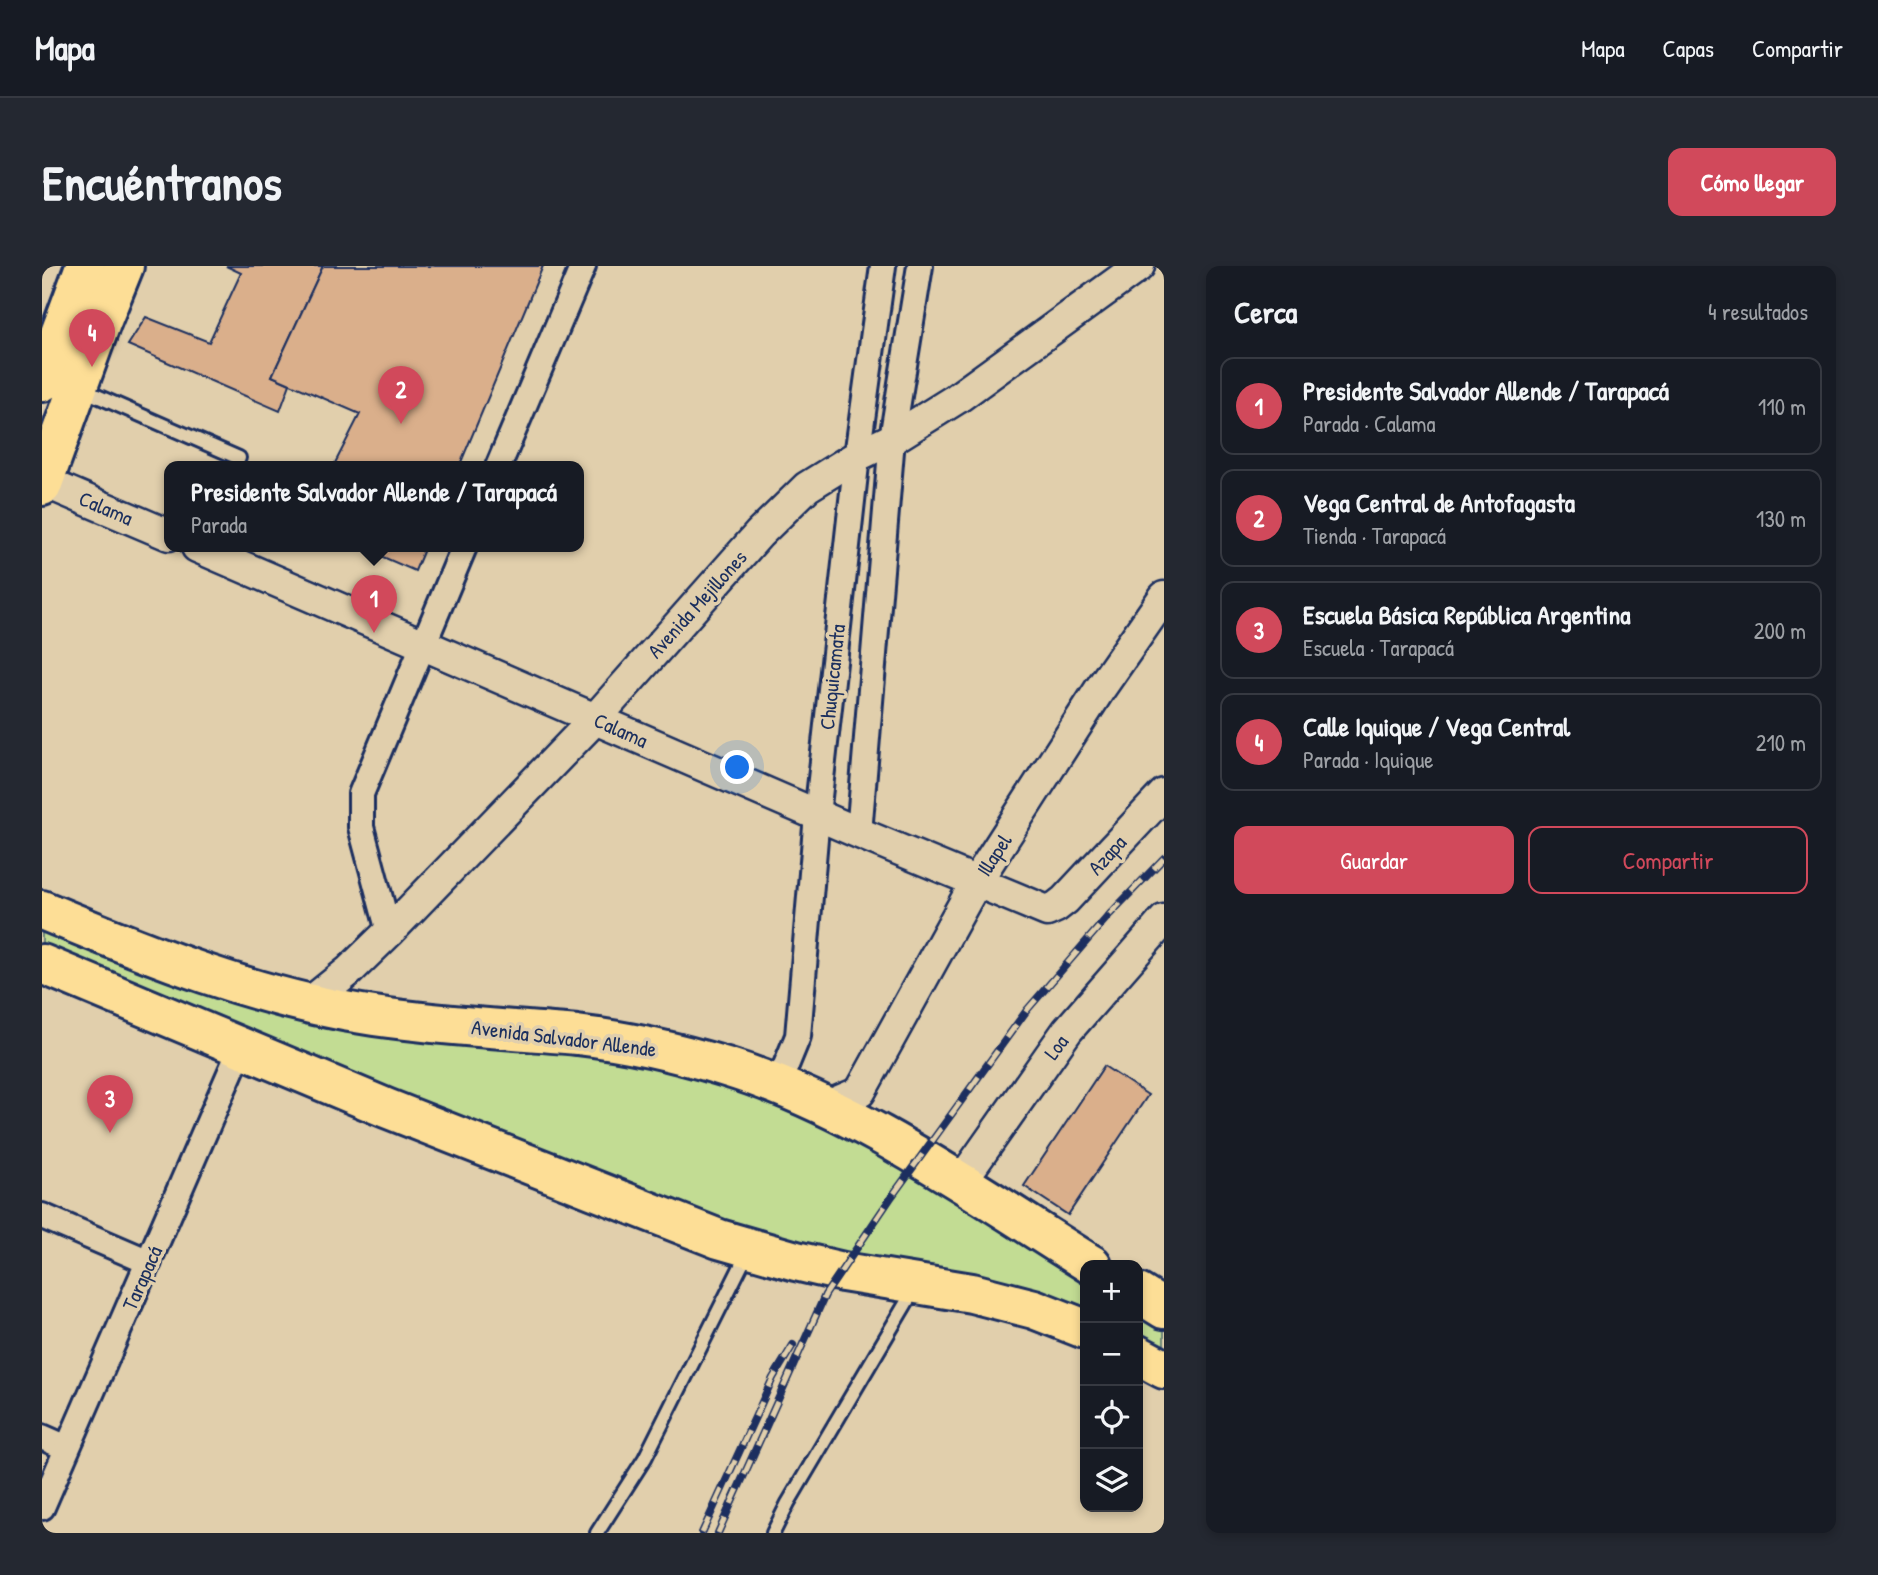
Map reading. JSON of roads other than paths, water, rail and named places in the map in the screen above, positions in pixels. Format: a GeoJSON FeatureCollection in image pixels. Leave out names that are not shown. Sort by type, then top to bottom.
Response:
{"type":"FeatureCollection","features":[{"type":"Feature","properties":{"kind":"main road"},"geometry":{"type":"LineString","coordinates":[[43,483],[85,266]]}},
{"type":"Feature","properties":{"kind":"main road"},"geometry":{"type":"LineString","coordinates":[[60,385],[124,266]]}},
{"type":"Feature","properties":{"kind":"main road","name":"Avenida Salvador Allende"},"geometry":{"type":"LineString","coordinates":[[42,910],[148,954],[229,983],[308,1004],[414,1021],[629,1043],[679,1053],[778,1085],[827,1106],[873,1131],[1085,1260]]}},
{"type":"Feature","properties":{"kind":"main road"},"geometry":{"type":"LineString","coordinates":[[42,964],[241,1048],[676,1223],[750,1248],[843,1272],[972,1293],[1034,1309],[1080,1327]]}},
{"type":"Feature","properties":{"kind":"main road"},"geometry":{"type":"LineString","coordinates":[[1143,1296],[1164,1310]]}},
{"type":"Feature","properties":{"kind":"main road"},"geometry":{"type":"LineString","coordinates":[[1143,1358],[1164,1369]]}},
{"type":"Feature","properties":{"kind":"street"},"geometry":{"type":"LineString","coordinates":[[501,461],[583,266]]}},
{"type":"Feature","properties":{"kind":"street","name":"Chuquicamata"},"geometry":{"type":"LineString","coordinates":[[778,1085],[798,1036],[817,815],[857,456],[883,266]]}},
{"type":"Feature","properties":{"kind":"street","name":"Chuquicamata"},"geometry":{"type":"LineString","coordinates":[[859,833],[892,439],[920,266]]}},
{"type":"Feature","properties":{"kind":"street","name":"Avenida Mejillones"},"geometry":{"type":"LineString","coordinates":[[308,1004],[349,971],[389,932],[595,719],[779,514],[807,487],[857,456],[892,439],[994,373],[1139,266]]}},
{"type":"Feature","properties":{"kind":"street","name":"Calama"},"geometry":{"type":"LineString","coordinates":[[43,483],[164,534]]}},
{"type":"Feature","properties":{"kind":"street","name":"Calama"},"geometry":{"type":"LineString","coordinates":[[209,552],[859,833],[1047,911]]}},
{"type":"Feature","properties":{"kind":"street"},"geometry":{"type":"LineString","coordinates":[[389,932],[361,827],[361,794],[462,552]]}},
{"type":"Feature","properties":{"kind":"street","name":"Illapel"},"geometry":{"type":"LineString","coordinates":[[827,1106],[860,1092],[976,882],[1100,689],[1164,597]]}},
{"type":"Feature","properties":{"kind":"street","name":"Azapa"},"geometry":{"type":"LineString","coordinates":[[1047,911],[1065,900],[1164,794]]}},
{"type":"Feature","properties":{"kind":"street","name":"Loa"},"geometry":{"type":"LineString","coordinates":[[960,1183],[1068,1031],[1164,920]]}},
{"type":"Feature","properties":{"kind":"street","name":"Tarapacá"},"geometry":{"type":"LineString","coordinates":[[42,1507],[241,1048]]}},
{"type":"Feature","properties":{"kind":"street"},"geometry":{"type":"LineString","coordinates":[[42,1216],[149,1262]]}},
{"type":"Feature","properties":{"kind":"street"},"geometry":{"type":"LineString","coordinates":[[42,1437],[67,1448]]}},
{"type":"Feature","properties":{"kind":"lane"},"geometry":{"type":"LineString","coordinates":[[60,385],[239,458]]}},
{"type":"Feature","properties":{"kind":"lane"},"geometry":{"type":"LineString","coordinates":[[597,1533],[645,1458],[750,1248]]}},
{"type":"Feature","properties":{"kind":"lane"},"geometry":{"type":"LineString","coordinates":[[774,1533],[788,1503],[918,1283]]}},
{"type":"Feature","properties":{"kind":"railway"},"geometry":{"type":"LineString","coordinates":[[718,1533],[825,1295],[890,1199],[1027,1010],[1110,914],[1164,858]]}},
{"type":"Feature","properties":{"kind":"railway"},"geometry":{"type":"LineString","coordinates":[[702,1533],[773,1378],[793,1345]]}},
{"type":"Feature","properties":{"kind":"place","name":"Calle Iquique / Vega Central"},"geometry":{"type":"Point","coordinates":[92,367]}},
{"type":"Feature","properties":{"kind":"place","name":"Vega Central de Antofagasta"},"geometry":{"type":"Point","coordinates":[401,424]}},
{"type":"Feature","properties":{"kind":"place","name":"Presidente Salvador Allende / Tarapacá"},"geometry":{"type":"Point","coordinates":[374,633]}},
{"type":"Feature","properties":{"kind":"place","name":"Escuela Básica República Argentina"},"geometry":{"type":"Point","coordinates":[110,1133]}}]}
